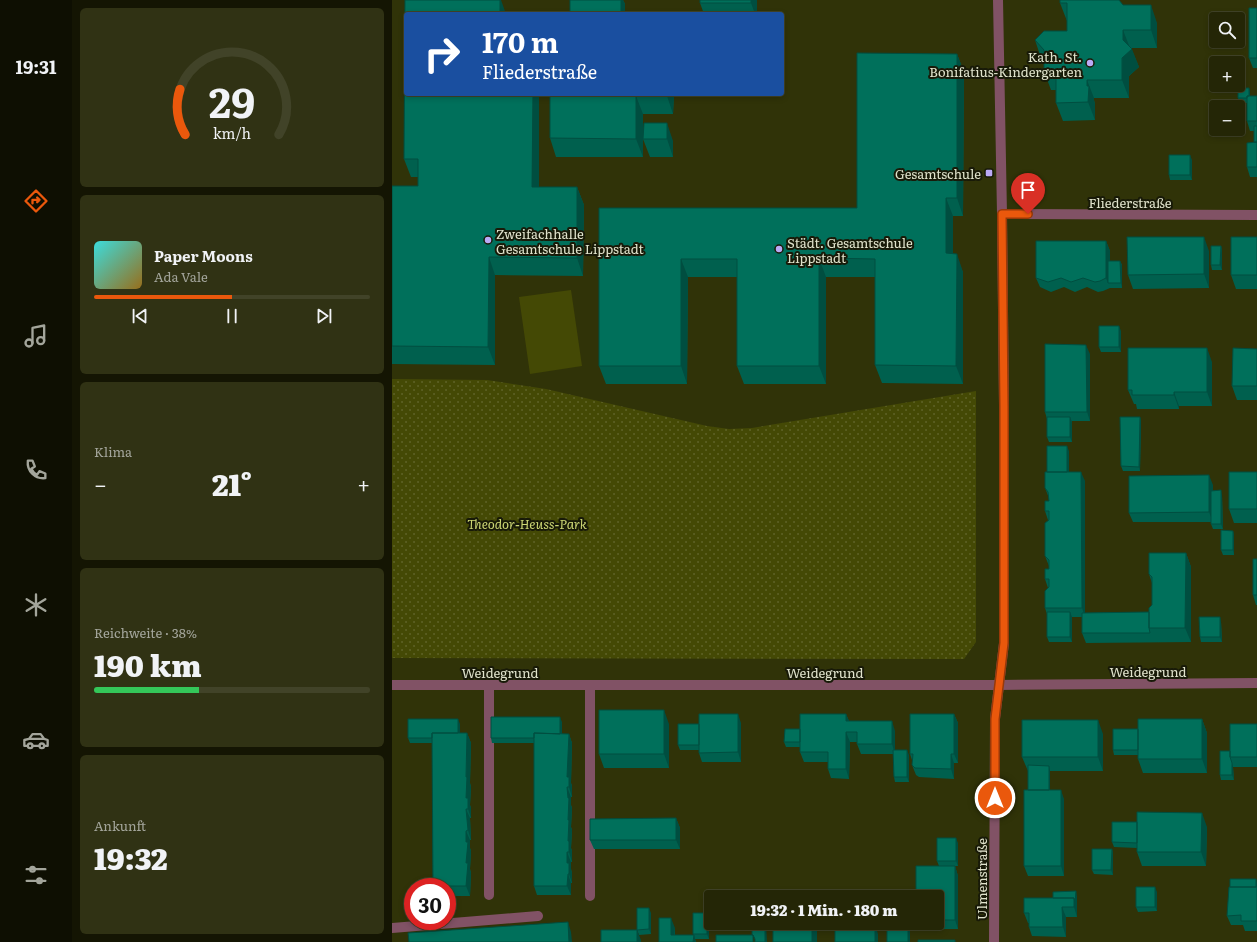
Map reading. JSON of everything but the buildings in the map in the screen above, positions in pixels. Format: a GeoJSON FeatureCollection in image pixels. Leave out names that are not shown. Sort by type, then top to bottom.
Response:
{"type":"FeatureCollection","features":[{"type":"Feature","properties":{"kind":"street","name":"Ulmenstraße"},"geometry":{"type":"LineString","coordinates":[[994,942],[995,719],[1004,643],[1004,406],[998,0]]}},
{"type":"Feature","properties":{"kind":"street","name":"Fliederstraße"},"geometry":{"type":"LineString","coordinates":[[1002,214],[1257,215]]}},
{"type":"Feature","properties":{"kind":"street","name":"Weidegrund"},"geometry":{"type":"LineString","coordinates":[[392,685],[998,685],[1257,683]]}},
{"type":"Feature","properties":{"kind":"street"},"geometry":{"type":"LineString","coordinates":[[488,685],[489,895]]}},
{"type":"Feature","properties":{"kind":"street"},"geometry":{"type":"LineString","coordinates":[[590,685],[590,896]]}},
{"type":"Feature","properties":{"kind":"street"},"geometry":{"type":"LineString","coordinates":[[392,928],[538,916]]}},
{"type":"Feature","properties":{"kind":"green space"},"geometry":{"type":"Polygon","coordinates":[[[571,290],[582,366],[530,374],[519,297],[571,290]]]}},
{"type":"Feature","properties":{"kind":"green space","name":"Theodor-Heuss-Park"},"geometry":{"type":"Polygon","coordinates":[[[392,379],[487,380],[546,389],[707,426],[729,429],[752,428],[976,391],[976,642],[964,659],[392,658],[392,379]]]}},
{"type":"Feature","properties":{"kind":"place","name":"Kath. St. Bonifatius-Kindergarten"},"geometry":{"type":"Point","coordinates":[1090,63]}},
{"type":"Feature","properties":{"kind":"place","name":"Gesamtschule"},"geometry":{"type":"Point","coordinates":[989,173]}},
{"type":"Feature","properties":{"kind":"place","name":"Zweifachhalle Gesamtschule Lippstadt"},"geometry":{"type":"Point","coordinates":[488,240]}},
{"type":"Feature","properties":{"kind":"place","name":"Städt. Gesamtschule Lippstadt"},"geometry":{"type":"Point","coordinates":[779,249]}},
{"type":"Feature","properties":{"kind":"route"},"geometry":{"type":"LineString","coordinates":[[995,798],[995,719],[1004,643],[1002,214],[1028,214]]}}]}
